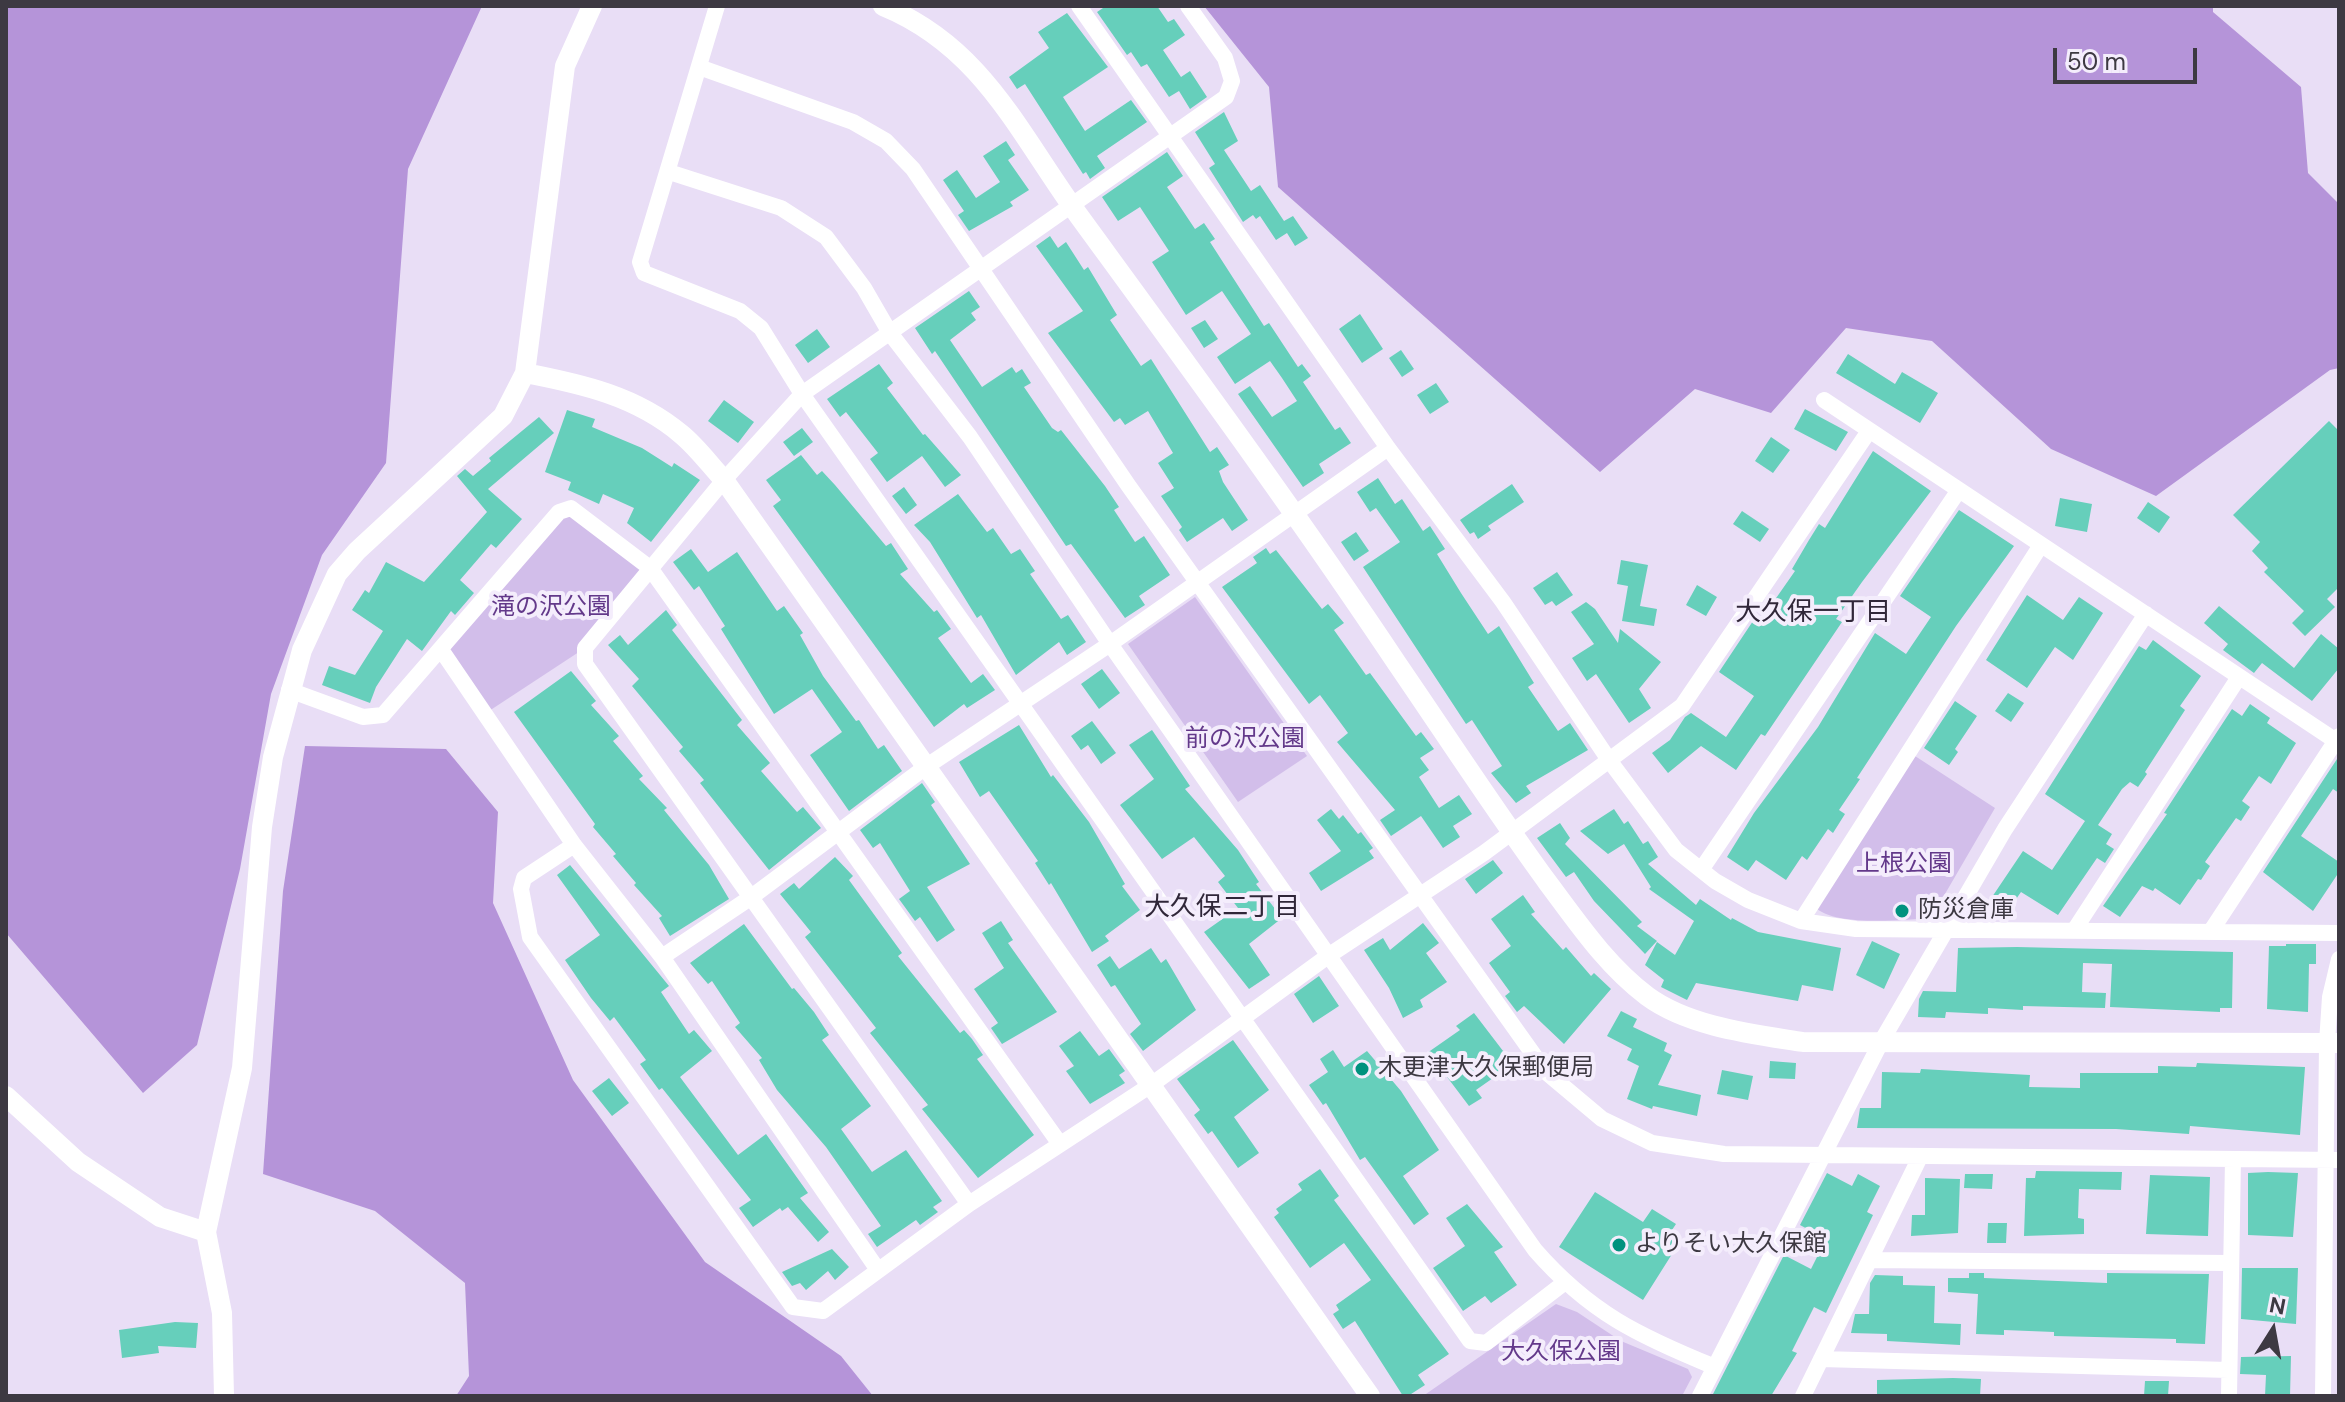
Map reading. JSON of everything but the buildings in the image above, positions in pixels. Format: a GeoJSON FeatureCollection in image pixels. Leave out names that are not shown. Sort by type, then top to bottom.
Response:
{"type":"FeatureCollection","features":[{"type":"Feature","properties":{"kind":"street"},"geometry":{"type":"LineString","coordinates":[[224,1396],[222,1313],[206,1232],[242,1068],[262,827],[273,757],[289,690],[302,650],[337,574],[357,551],[503,416],[525,373],[565,66],[592,6]]}},
{"type":"Feature","properties":{"kind":"street"},"geometry":{"type":"LineString","coordinates":[[717,6],[640,262],[644,273],[740,311],[761,328],[802,394],[1470,1341],[1486,1343],[1564,1283]]}},
{"type":"Feature","properties":{"kind":"street"},"geometry":{"type":"LineString","coordinates":[[883,6],[912,18],[962,55],[981,75],[1071,206],[1295,512],[1511,833],[1594,945],[1650,998],[1740,1032],[1803,1042],[2333,1043]]}},
{"type":"Feature","properties":{"kind":"street"},"geometry":{"type":"LineString","coordinates":[[1079,6],[1388,448],[1503,602],[1609,760],[1676,850],[1701,870],[1748,900],[1801,921],[1856,929],[2339,933]]}},
{"type":"Feature","properties":{"kind":"street"},"geometry":{"type":"LineString","coordinates":[[969,1204],[585,664],[585,648],[724,480],[802,394],[1170,133],[1226,97],[1232,81],[1225,58],[1188,6]]}},
{"type":"Feature","properties":{"kind":"street"},"geometry":{"type":"LineString","coordinates":[[699,67],[853,122],[886,141],[913,169],[980,270],[1418,897],[1546,1072],[1602,1119],[1652,1143],[1724,1154],[2334,1160]]}},
{"type":"Feature","properties":{"kind":"street"},"geometry":{"type":"LineString","coordinates":[[669,172],[781,208],[826,237],[864,288],[890,333],[970,437],[1110,644],[1535,1250],[1564,1283],[1637,1336],[1715,1367]]}},
{"type":"Feature","properties":{"kind":"street"},"geometry":{"type":"LineString","coordinates":[[525,373],[587,385],[634,403],[681,434],[724,480],[1370,1396]]}},
{"type":"Feature","properties":{"kind":"street"},"geometry":{"type":"LineString","coordinates":[[1824,400],[2338,740],[2211,931]]}},
{"type":"Feature","properties":{"kind":"street"},"geometry":{"type":"LineString","coordinates":[[574,845],[524,878],[521,889],[530,937],[793,1307],[823,1311],[969,1204],[1151,1085],[1328,956],[1511,833],[1682,706],[1869,431]]}},
{"type":"Feature","properties":{"kind":"street"},"geometry":{"type":"LineString","coordinates":[[662,957],[750,898],[927,766],[1110,644],[1388,448]]}},
{"type":"Feature","properties":{"kind":"street"},"geometry":{"type":"LineString","coordinates":[[1701,870],[1959,490]]}},
{"type":"Feature","properties":{"kind":"street"},"geometry":{"type":"LineString","coordinates":[[289,690],[363,717],[383,715],[442,651],[559,512],[571,508],[650,568],[1060,1144]]}},
{"type":"Feature","properties":{"kind":"street"},"geometry":{"type":"LineString","coordinates":[[1801,921],[2041,545]]}},
{"type":"Feature","properties":{"kind":"street"},"geometry":{"type":"LineString","coordinates":[[1700,1396],[1881,1042],[2005,829],[2146,614]]}},
{"type":"Feature","properties":{"kind":"street"},"geometry":{"type":"LineString","coordinates":[[442,651],[469,686],[574,845],[662,957],[878,1270]]}},
{"type":"Feature","properties":{"kind":"street"},"geometry":{"type":"LineString","coordinates":[[2075,929],[2239,677]]}},
{"type":"Feature","properties":{"kind":"street"},"geometry":{"type":"LineString","coordinates":[[2323,1396],[2334,1160],[2330,997],[2339,959]]}},
{"type":"Feature","properties":{"kind":"street"},"geometry":{"type":"LineString","coordinates":[[6,1096],[78,1162],[160,1217],[206,1232]]}},
{"type":"Feature","properties":{"kind":"street"},"geometry":{"type":"LineString","coordinates":[[1803,1396],[1920,1157]]}},
{"type":"Feature","properties":{"kind":"street"},"geometry":{"type":"LineString","coordinates":[[2229,1396],[2233,1159]]}},
{"type":"Feature","properties":{"kind":"street"},"geometry":{"type":"LineString","coordinates":[[1870,1260],[2231,1263]]}},
{"type":"Feature","properties":{"kind":"street"},"geometry":{"type":"LineString","coordinates":[[1821,1359],[2229,1370]]}},
{"type":"Feature","properties":{"kind":"green space","name":"滝の沢公園"},"geometry":{"type":"Polygon","coordinates":[[[571,508],[650,568],[585,648],[486,713],[442,651],[571,508]]]}},
{"type":"Feature","properties":{"kind":"green space","name":"前の沢公園"},"geometry":{"type":"Polygon","coordinates":[[[1195,597],[1307,756],[1238,802],[1128,644],[1195,597]]]}},
{"type":"Feature","properties":{"kind":"green space","name":"上根公園"},"geometry":{"type":"Polygon","coordinates":[[[1915,756],[1995,808],[1931,918],[1870,921],[1824,913],[1815,907],[1915,756]]]}},
{"type":"Feature","properties":{"kind":"green space","name":"大久保公園"},"geometry":{"type":"Polygon","coordinates":[[[1556,1304],[1577,1312],[1621,1341],[1688,1369],[1692,1377],[1682,1396],[1423,1396],[1556,1304]]]}},
{"type":"Feature","properties":{"kind":"shaded area"},"geometry":{"type":"Polygon","coordinates":[[[6,6],[482,6],[408,169],[386,463],[322,555],[271,694],[240,869],[197,1045],[143,1093],[6,933],[6,6]]]}},
{"type":"Feature","properties":{"kind":"shaded area"},"geometry":{"type":"Polygon","coordinates":[[[1204,6],[2213,6],[2213,12],[2301,87],[2308,173],[2339,204],[2339,368],[2330,370],[2156,496],[2051,449],[1932,341],[1846,328],[1771,413],[1695,389],[1600,472],[1278,187],[1269,87],[1204,6]]]}},
{"type":"Feature","properties":{"kind":"shaded area"},"geometry":{"type":"Polygon","coordinates":[[[305,746],[446,749],[498,812],[493,903],[573,1080],[705,1262],[841,1356],[873,1396],[456,1396],[469,1376],[465,1283],[375,1211],[263,1174],[283,891],[305,746]]]}},
{"type":"Feature","properties":{"kind":"place","name":"防災倉庫"},"geometry":{"type":"Point","coordinates":[1902,911]}},
{"type":"Feature","properties":{"kind":"place","name":"木更津大久保郵便局"},"geometry":{"type":"Point","coordinates":[1362,1069]}},
{"type":"Feature","properties":{"kind":"place","name":"よりそい大久保館"},"geometry":{"type":"Point","coordinates":[1619,1245]}},
{"type":"Feature","properties":{"kind":"district","name":"大久保一丁目"},"geometry":{"type":"Point","coordinates":[1813,613]}},
{"type":"Feature","properties":{"kind":"district","name":"大久保二丁目"},"geometry":{"type":"Point","coordinates":[1222,908]}}]}
